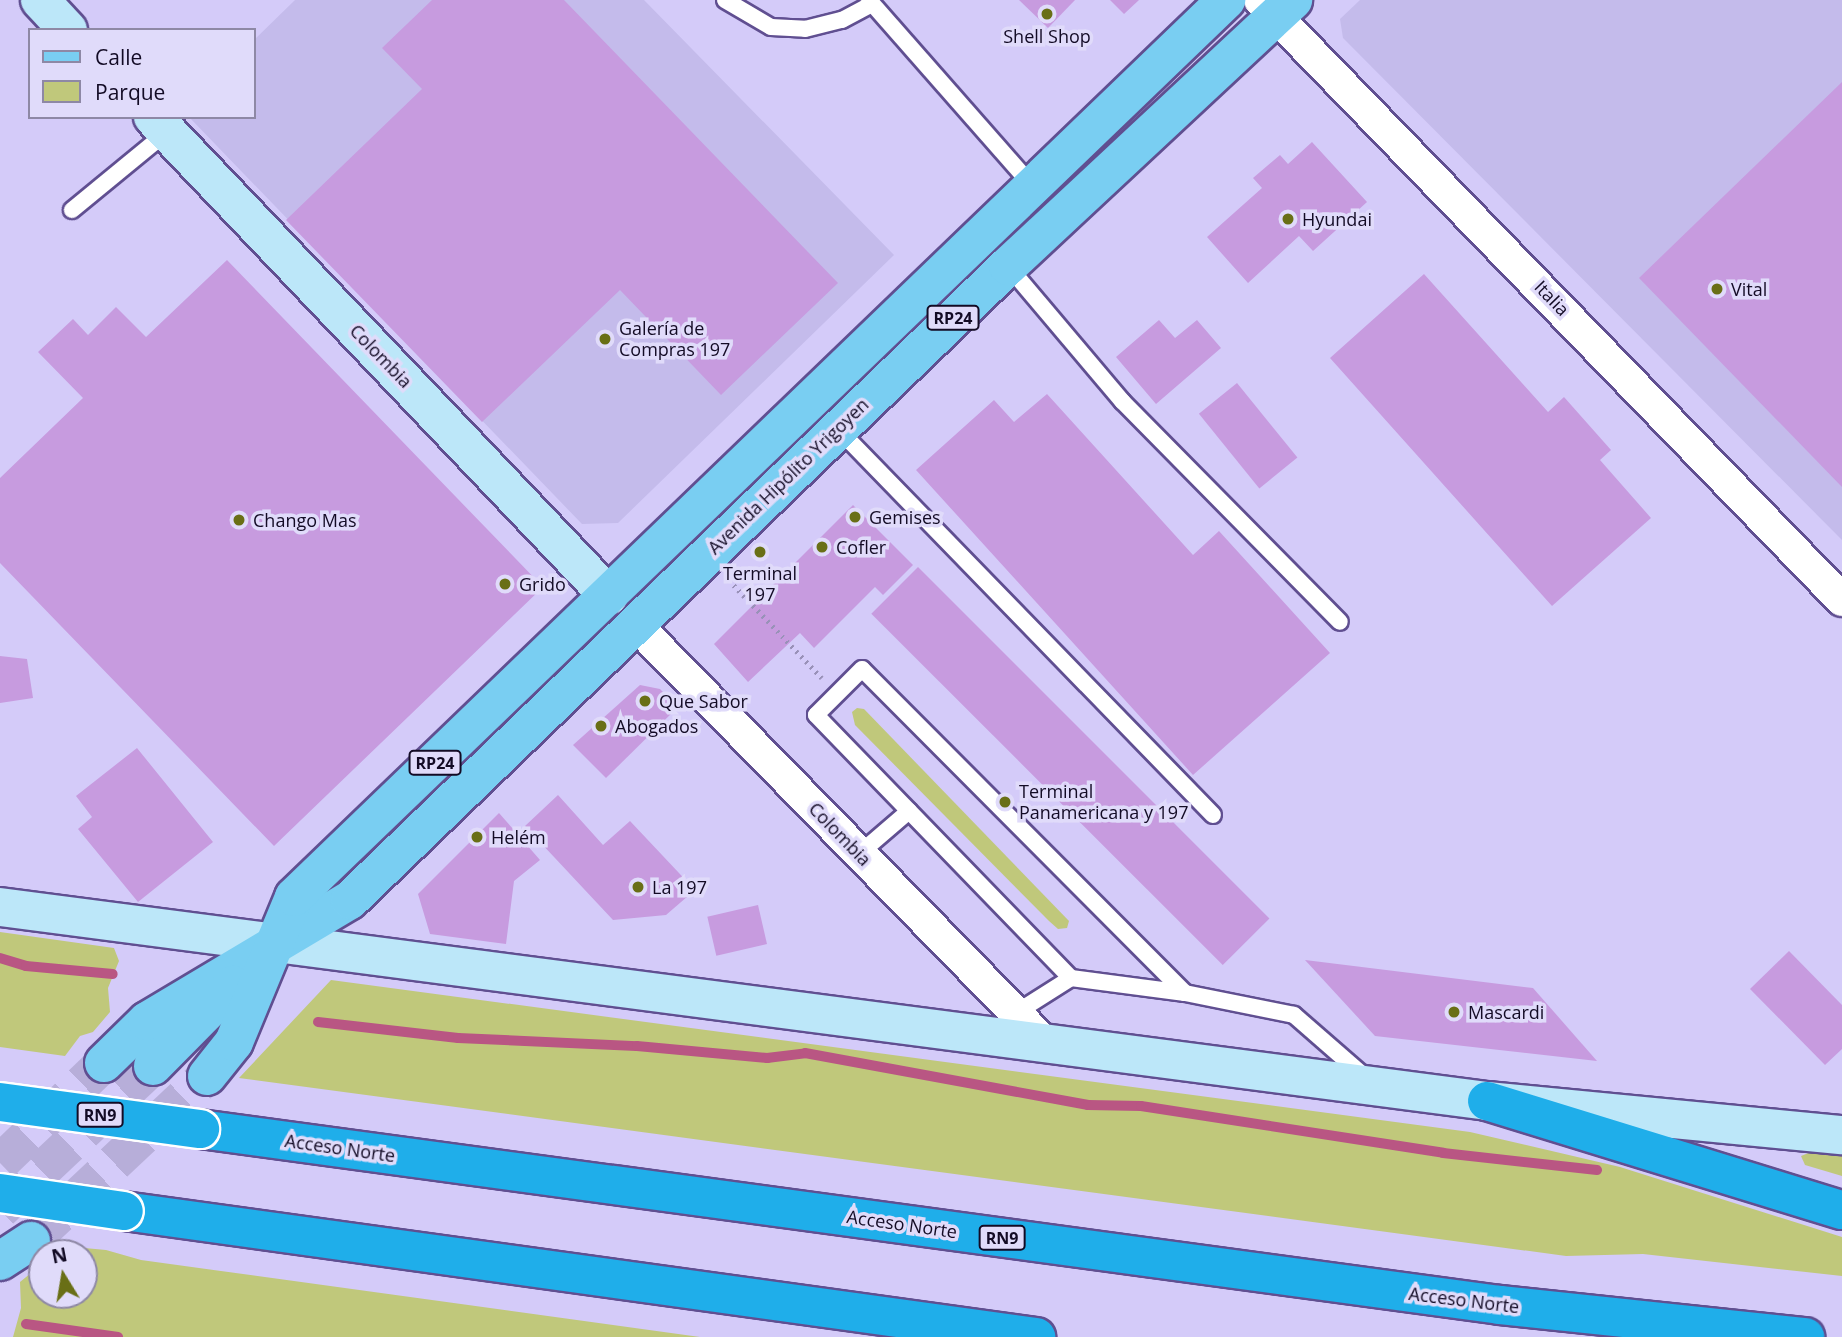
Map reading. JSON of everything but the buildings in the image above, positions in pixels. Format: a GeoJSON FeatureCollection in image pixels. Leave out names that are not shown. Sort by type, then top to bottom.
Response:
{"type":"FeatureCollection","features":[{"type":"Feature","properties":{"kind":"highway","name":"Acceso Norte"},"geometry":{"type":"LineString","coordinates":[[0,1101],[1500,1305],[1805,1337]]}},
{"type":"Feature","properties":{"kind":"highway"},"geometry":{"type":"LineString","coordinates":[[1487,1101],[1842,1210]]}},
{"type":"Feature","properties":{"kind":"highway"},"geometry":{"type":"LineString","coordinates":[[0,1193],[1036,1337]]}},
{"type":"Feature","properties":{"kind":"main road","name":"Avenida Hipólito Yrigoyen"},"geometry":{"type":"LineString","coordinates":[[103,1063],[147,1021],[277,941],[350,900],[622,609],[1035,189],[1226,0]]}},
{"type":"Feature","properties":{"kind":"main road","name":"Avenida Hipólito Yrigoyen"},"geometry":{"type":"LineString","coordinates":[[622,609],[706,555],[1276,5]]}},
{"type":"Feature","properties":{"kind":"main road","name":"Avenida Hipólito Yrigoyen"},"geometry":{"type":"LineString","coordinates":[[153,1066],[277,941]]}},
{"type":"Feature","properties":{"kind":"main road"},"geometry":{"type":"LineString","coordinates":[[207,1076],[234,1042],[277,941]]}},
{"type":"Feature","properties":{"kind":"street"},"geometry":{"type":"LineString","coordinates":[[40,0],[66,28]]}},
{"type":"Feature","properties":{"kind":"street","name":"Italia"},"geometry":{"type":"LineString","coordinates":[[1276,5],[1842,600]]}},
{"type":"Feature","properties":{"kind":"street","name":"Colombia"},"geometry":{"type":"LineString","coordinates":[[160,125],[859,854],[1002,1024]]}},
{"type":"Feature","properties":{"kind":"street"},"geometry":{"type":"LineString","coordinates":[[0,907],[1002,1024],[1046,1044],[1487,1101],[1842,1135]]}},
{"type":"Feature","properties":{"kind":"lane"},"geometry":{"type":"LineString","coordinates":[[725,0],[771,27],[805,29],[842,20],[870,2],[1035,189]]}},
{"type":"Feature","properties":{"kind":"lane"},"geometry":{"type":"LineString","coordinates":[[72,210],[160,125]]}},
{"type":"Feature","properties":{"kind":"lane"},"geometry":{"type":"LineString","coordinates":[[1008,266],[1122,401],[1340,622]]}},
{"type":"Feature","properties":{"kind":"lane"},"geometry":{"type":"LineString","coordinates":[[838,429],[1213,816]]}},
{"type":"Feature","properties":{"kind":"lane"},"geometry":{"type":"LineString","coordinates":[[1185,993],[862,669],[816,715],[1071,978],[1185,993],[1294,1015],[1377,1086]]}},
{"type":"Feature","properties":{"kind":"lane"},"geometry":{"type":"LineString","coordinates":[[859,854],[909,811]]}},
{"type":"Feature","properties":{"kind":"lane"},"geometry":{"type":"LineString","coordinates":[[1002,1024],[1071,978]]}},
{"type":"Feature","properties":{"kind":"path"},"geometry":{"type":"LineString","coordinates":[[706,555],[837,694]]}},
{"type":"Feature","properties":{"kind":"shaded area","name":"Galería de Compras 197"},"geometry":{"type":"Polygon","coordinates":[[[295,0],[644,0],[894,255],[618,523],[582,524],[191,119],[256,119],[256,38],[295,0]]]}},
{"type":"Feature","properties":{"kind":"shaded area","name":"Vital"},"geometry":{"type":"Polygon","coordinates":[[[1360,0],[1842,0],[1842,540],[1343,38],[1340,19],[1360,0]]]}},
{"type":"Feature","properties":{"kind":"green space"},"geometry":{"type":"Polygon","coordinates":[[[857,708],[864,709],[1069,921],[1067,928],[1058,929],[1049,921],[855,725],[852,712],[857,708]]]}},
{"type":"Feature","properties":{"kind":"green space"},"geometry":{"type":"Polygon","coordinates":[[[0,932],[114,948],[119,961],[108,988],[110,1012],[93,1032],[80,1036],[65,1056],[0,1047],[0,932]]]}},
{"type":"Feature","properties":{"kind":"green space"},"geometry":{"type":"Polygon","coordinates":[[[331,980],[1470,1132],[1620,1167],[1842,1237],[1842,1276],[1643,1254],[1566,1256],[239,1078],[331,980]]]}},
{"type":"Feature","properties":{"kind":"green space"},"geometry":{"type":"Polygon","coordinates":[[[1811,1152],[1842,1153],[1842,1176],[1805,1165],[1801,1156],[1811,1152]]]}},
{"type":"Feature","properties":{"kind":"green space"},"geometry":{"type":"Polygon","coordinates":[[[98,1249],[141,1260],[700,1337],[13,1337],[21,1308],[20,1282],[28,1275],[28,1309],[98,1309],[98,1249]]]}},
{"type":"Feature","properties":{"kind":"waterway"},"geometry":{"type":"LineString","coordinates":[[0,958],[26,966],[113,974]]}},
{"type":"Feature","properties":{"kind":"waterway"},"geometry":{"type":"LineString","coordinates":[[318,1022],[458,1038],[637,1046],[767,1058],[805,1053],[1088,1105],[1141,1106],[1443,1153],[1597,1170]]}},
{"type":"Feature","properties":{"kind":"waterway"},"geometry":{"type":"LineString","coordinates":[[26,1324],[118,1337]]}},
{"type":"Feature","properties":{"kind":"tunnel"},"geometry":{"type":"LineString","coordinates":[[0,1163],[104,1063]]}},
{"type":"Feature","properties":{"kind":"tunnel"},"geometry":{"type":"LineString","coordinates":[[0,1210],[153,1066]]}},
{"type":"Feature","properties":{"kind":"tunnel"},"geometry":{"type":"LineString","coordinates":[[33,1239],[207,1076]]}},
{"type":"Feature","properties":{"kind":"place","name":"Shell Shop"},"geometry":{"type":"Point","coordinates":[1047,14]}},
{"type":"Feature","properties":{"kind":"place","name":"Hyundai"},"geometry":{"type":"Point","coordinates":[1288,219]}},
{"type":"Feature","properties":{"kind":"place","name":"Vital"},"geometry":{"type":"Point","coordinates":[1717,289]}},
{"type":"Feature","properties":{"kind":"place","name":"Galería de Compras 197"},"geometry":{"type":"Point","coordinates":[605,339]}},
{"type":"Feature","properties":{"kind":"place","name":"Gemises"},"geometry":{"type":"Point","coordinates":[855,517]}},
{"type":"Feature","properties":{"kind":"place","name":"Chango Mas"},"geometry":{"type":"Point","coordinates":[239,520]}},
{"type":"Feature","properties":{"kind":"place","name":"Cofler"},"geometry":{"type":"Point","coordinates":[822,547]}},
{"type":"Feature","properties":{"kind":"place","name":"Terminal 197"},"geometry":{"type":"Point","coordinates":[760,552]}},
{"type":"Feature","properties":{"kind":"place","name":"Grido"},"geometry":{"type":"Point","coordinates":[505,584]}},
{"type":"Feature","properties":{"kind":"place","name":"Que Sabor"},"geometry":{"type":"Point","coordinates":[645,701]}},
{"type":"Feature","properties":{"kind":"place","name":"Abogados"},"geometry":{"type":"Point","coordinates":[601,726]}},
{"type":"Feature","properties":{"kind":"place","name":"Terminal Panamericana y 197"},"geometry":{"type":"Point","coordinates":[1005,802]}},
{"type":"Feature","properties":{"kind":"place","name":"Helém"},"geometry":{"type":"Point","coordinates":[477,837]}},
{"type":"Feature","properties":{"kind":"place","name":"La 197"},"geometry":{"type":"Point","coordinates":[638,887]}},
{"type":"Feature","properties":{"kind":"place","name":"Mascardi"},"geometry":{"type":"Point","coordinates":[1454,1012]}}]}
